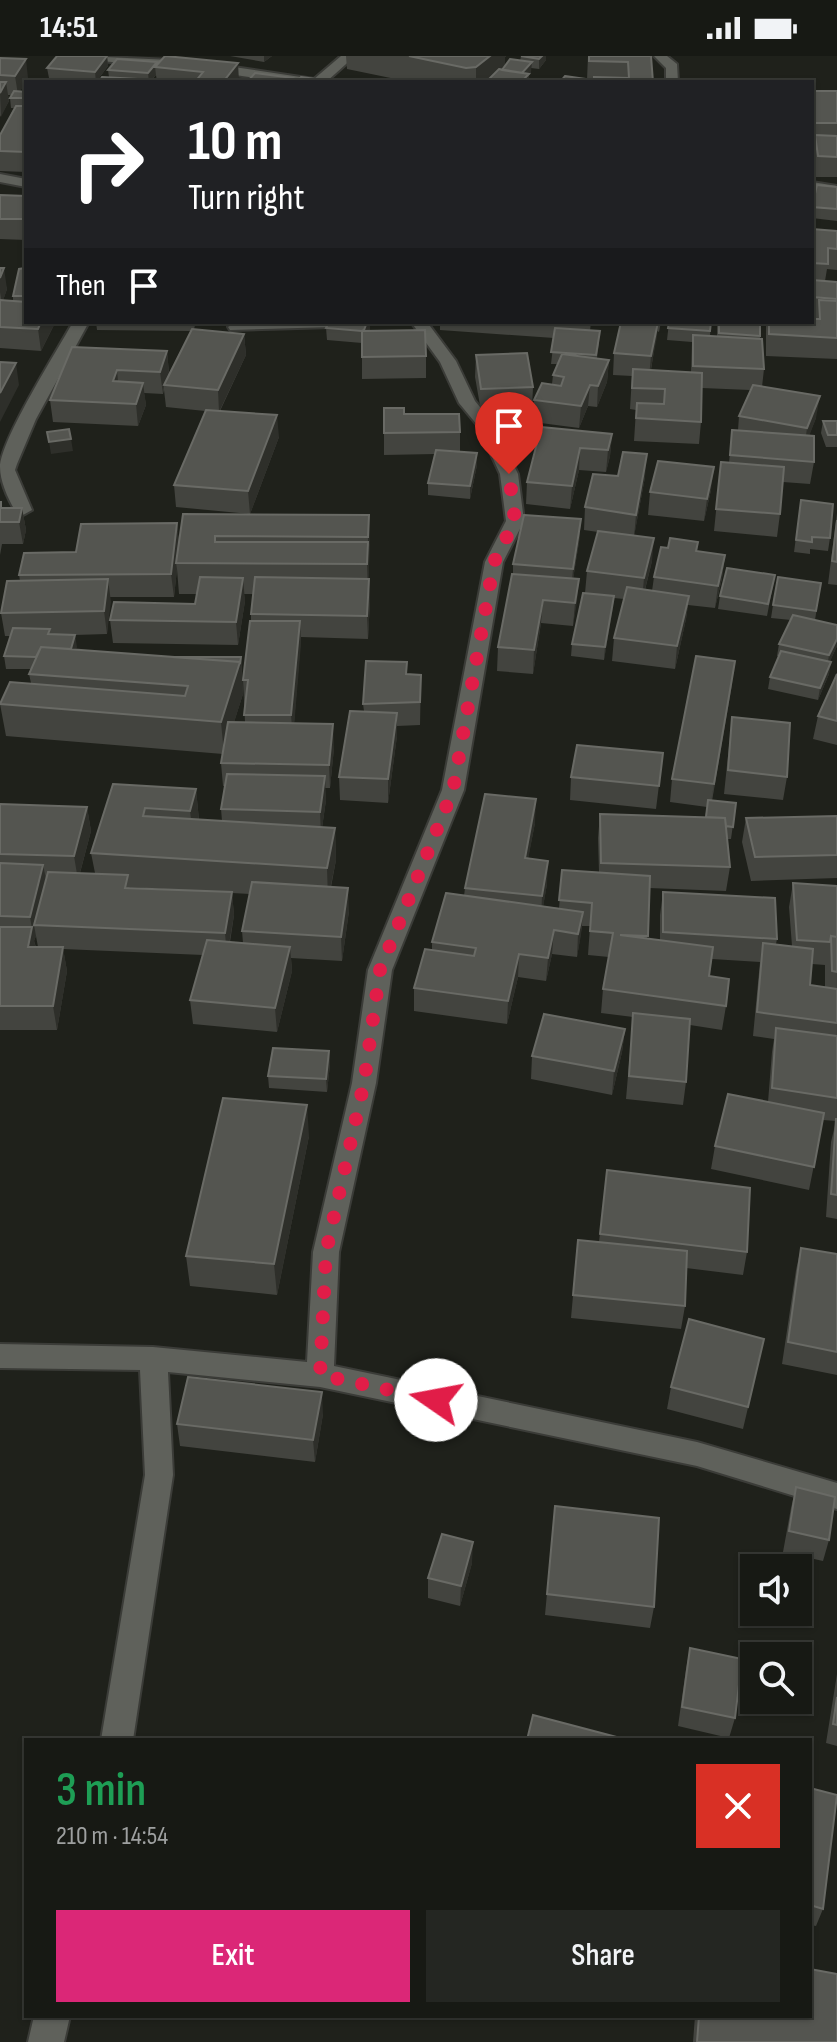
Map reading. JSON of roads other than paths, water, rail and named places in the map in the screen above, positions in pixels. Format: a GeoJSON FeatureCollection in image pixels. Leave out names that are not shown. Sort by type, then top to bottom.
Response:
{"type":"FeatureCollection","features":[{"type":"Feature","properties":{"kind":"street"},"geometry":{"type":"LineString","coordinates":[[89,56],[111,56],[297,80]]}},
{"type":"Feature","properties":{"kind":"street"},"geometry":{"type":"LineString","coordinates":[[320,80],[349,56]]}},
{"type":"Feature","properties":{"kind":"street"},"geometry":{"type":"LineString","coordinates":[[660,56],[672,67],[672,80]]}},
{"type":"Feature","properties":{"kind":"street"},"geometry":{"type":"LineString","coordinates":[[0,178],[24,183]]}},
{"type":"Feature","properties":{"kind":"street"},"geometry":{"type":"LineString","coordinates":[[814,186],[837,190]]}},
{"type":"Feature","properties":{"kind":"street"},"geometry":{"type":"LineString","coordinates":[[23,510],[6,470],[28,419],[80,324]]}},
{"type":"Feature","properties":{"kind":"street"},"geometry":{"type":"LineString","coordinates":[[236,327],[294,324]]}},
{"type":"Feature","properties":{"kind":"street"},"geometry":{"type":"LineString","coordinates":[[320,1375],[326,1252],[364,1083],[380,970],[453,790],[494,562],[515,521],[509,474],[486,424],[467,403],[448,361],[420,324]]}},
{"type":"Feature","properties":{"kind":"street"},"geometry":{"type":"LineString","coordinates":[[0,1356],[153,1359],[320,1375],[697,1454],[837,1496]]}},
{"type":"Feature","properties":{"kind":"street"},"geometry":{"type":"LineString","coordinates":[[117,1738],[159,1475],[153,1359]]}},
{"type":"Feature","properties":{"kind":"street"},"geometry":{"type":"LineString","coordinates":[[46,2042],[52,2018]]}}]}
